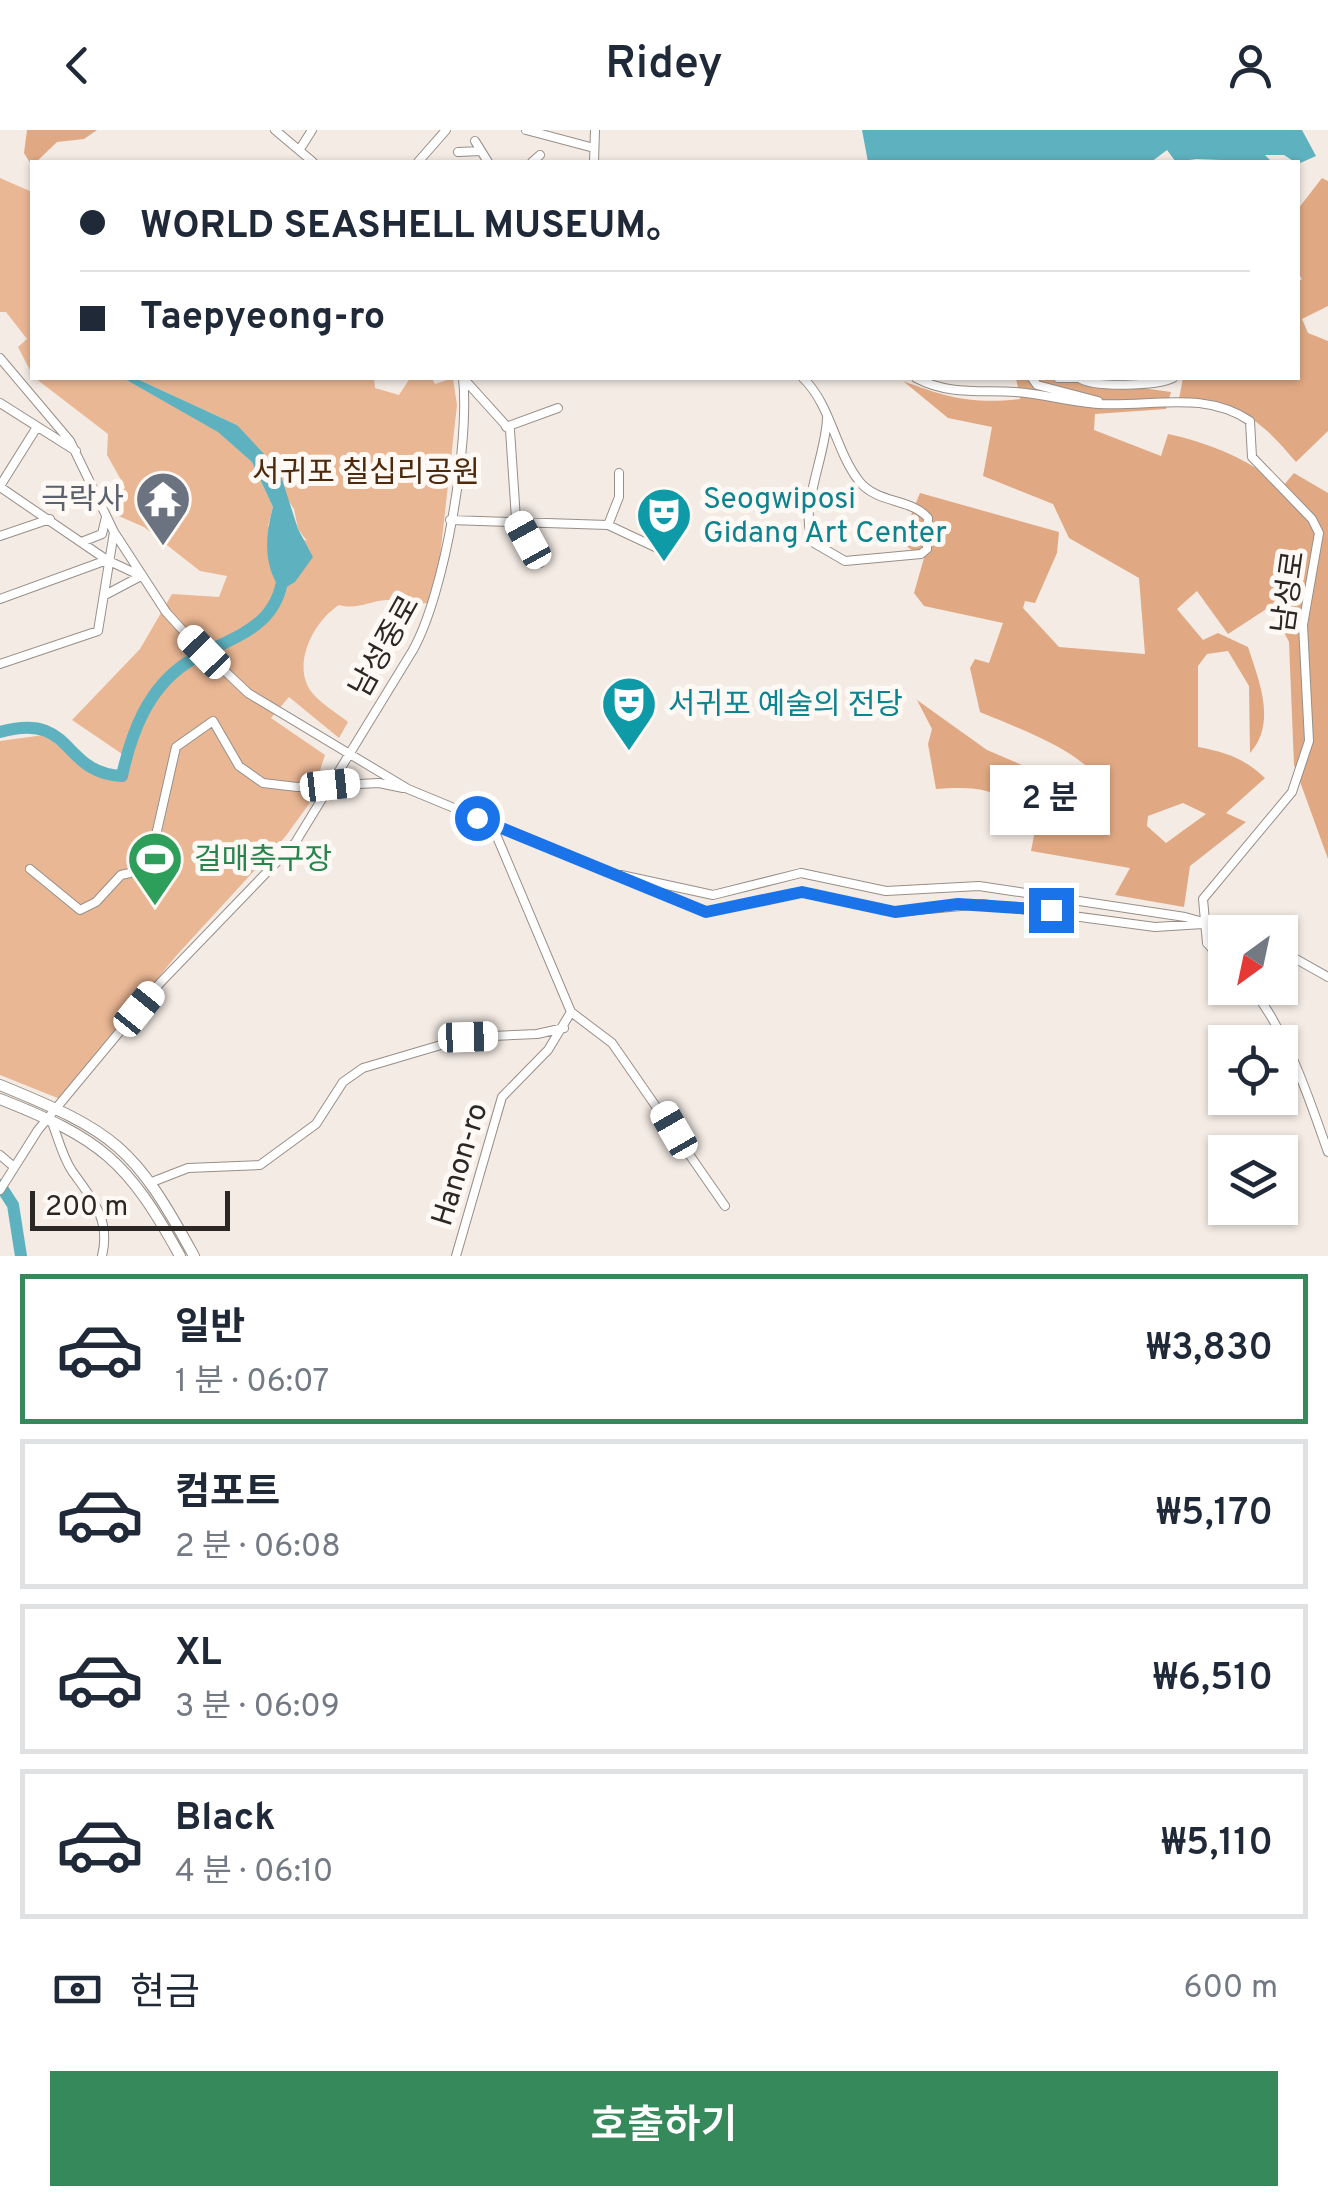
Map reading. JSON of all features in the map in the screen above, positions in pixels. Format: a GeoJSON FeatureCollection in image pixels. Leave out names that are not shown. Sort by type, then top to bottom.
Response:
{"type":"FeatureCollection","features":[{"type":"Feature","properties":{"kind":"main road"},"geometry":{"type":"LineString","coordinates":[[0,1085],[92,1142],[134,1179],[180,1256]]}},
{"type":"Feature","properties":{"kind":"main road"},"geometry":{"type":"LineString","coordinates":[[1,1101],[58,1107],[122,1148],[152,1182],[194,1256]]}},
{"type":"Feature","properties":{"kind":"street"},"geometry":{"type":"LineString","coordinates":[[275,130],[311,160]]}},
{"type":"Feature","properties":{"kind":"street"},"geometry":{"type":"LineString","coordinates":[[300,149],[312,130]]}},
{"type":"Feature","properties":{"kind":"street"},"geometry":{"type":"LineString","coordinates":[[420,160],[446,130]]}},
{"type":"Feature","properties":{"kind":"street"},"geometry":{"type":"LineString","coordinates":[[526,130],[594,148]]}},
{"type":"Feature","properties":{"kind":"street"},"geometry":{"type":"LineString","coordinates":[[594,160],[595,130]]}},
{"type":"Feature","properties":{"kind":"street"},"geometry":{"type":"LineString","coordinates":[[475,141],[487,160]]}},
{"type":"Feature","properties":{"kind":"street"},"geometry":{"type":"LineString","coordinates":[[458,152],[481,151]]}},
{"type":"Feature","properties":{"kind":"street"},"geometry":{"type":"LineString","coordinates":[[534,160],[540,155]]}},
{"type":"Feature","properties":{"kind":"street"},"geometry":{"type":"LineString","coordinates":[[0,358],[76,451],[114,532],[141,576],[187,635],[248,693],[408,789],[706,912],[802,892],[895,912],[983,904],[1155,926],[1203,924]]}},
{"type":"Feature","properties":{"kind":"street","name":"남성중로"},"geometry":{"type":"LineString","coordinates":[[0,1190],[58,1107],[160,984],[296,842],[428,623],[440,584],[450,520],[464,418],[463,380]]}},
{"type":"Feature","properties":{"kind":"street"},"geometry":{"type":"LineString","coordinates":[[465,380],[506,427],[518,499],[516,519],[540,562]]}},
{"type":"Feature","properties":{"kind":"street"},"geometry":{"type":"LineString","coordinates":[[805,380],[816,392],[860,482],[879,497],[923,512],[928,518],[928,549],[916,556],[844,560],[814,543],[806,510],[824,456],[827,418]]}},
{"type":"Feature","properties":{"kind":"street","name":"남성로"},"geometry":{"type":"LineString","coordinates":[[922,380],[960,392],[1014,392],[1101,404],[1212,403],[1250,421],[1252,457],[1316,524],[1319,533],[1303,624],[1310,734],[1305,764],[1292,792],[1203,899],[1203,924]]}},
{"type":"Feature","properties":{"kind":"street"},"geometry":{"type":"LineString","coordinates":[[1033,380],[1037,385],[1088,396],[1101,404]]}},
{"type":"Feature","properties":{"kind":"street"},"geometry":{"type":"LineString","coordinates":[[1082,380],[1090,386],[1159,384],[1169,380]]}},
{"type":"Feature","properties":{"kind":"street"},"geometry":{"type":"LineString","coordinates":[[0,403],[76,451]]}},
{"type":"Feature","properties":{"kind":"street"},"geometry":{"type":"LineString","coordinates":[[506,427],[558,408]]}},
{"type":"Feature","properties":{"kind":"street"},"geometry":{"type":"LineString","coordinates":[[37,427],[0,486],[107,560],[141,576]]}},
{"type":"Feature","properties":{"kind":"street"},"geometry":{"type":"LineString","coordinates":[[608,524],[619,497],[620,473]]}},
{"type":"Feature","properties":{"kind":"street"},"geometry":{"type":"LineString","coordinates":[[84,541],[102,534],[106,517]]}},
{"type":"Feature","properties":{"kind":"street"},"geometry":{"type":"LineString","coordinates":[[0,536],[50,519]]}},
{"type":"Feature","properties":{"kind":"street"},"geometry":{"type":"LineString","coordinates":[[450,520],[608,524],[656,548]]}},
{"type":"Feature","properties":{"kind":"street"},"geometry":{"type":"LineString","coordinates":[[0,664],[98,631],[114,532]]}},
{"type":"Feature","properties":{"kind":"street"},"geometry":{"type":"LineString","coordinates":[[0,598],[107,560]]}},
{"type":"Feature","properties":{"kind":"street"},"geometry":{"type":"LineString","coordinates":[[105,595],[141,576]]}},
{"type":"Feature","properties":{"kind":"street"},"geometry":{"type":"LineString","coordinates":[[30,869],[80,910],[96,902],[151,848],[176,747],[213,721],[239,766],[263,783],[379,782],[408,789]]}},
{"type":"Feature","properties":{"kind":"street"},"geometry":{"type":"LineString","coordinates":[[492,825],[571,1012],[612,1043],[725,1206]]}},
{"type":"Feature","properties":{"kind":"street"},"geometry":{"type":"LineString","coordinates":[[602,870],[714,895],[801,873],[886,891],[980,886],[1064,896],[1208,925]]}},
{"type":"Feature","properties":{"kind":"street"},"geometry":{"type":"LineString","coordinates":[[1203,924],[1206,943]]}},
{"type":"Feature","properties":{"kind":"street"},"geometry":{"type":"LineString","coordinates":[[1298,960],[1328,977]]}},
{"type":"Feature","properties":{"kind":"street"},"geometry":{"type":"LineString","coordinates":[[1263,1005],[1299,1068],[1328,1152]]}},
{"type":"Feature","properties":{"kind":"street","name":"Hanon-ro"},"geometry":{"type":"LineString","coordinates":[[456,1256],[502,1097],[564,1028],[571,1012]]}},
{"type":"Feature","properties":{"kind":"street"},"geometry":{"type":"LineString","coordinates":[[152,1182],[188,1168],[260,1166],[316,1124],[343,1082],[363,1068],[468,1037],[537,1034],[564,1028]]}},
{"type":"Feature","properties":{"kind":"street"},"geometry":{"type":"LineString","coordinates":[[50,1119],[71,1170],[98,1202],[104,1222],[102,1256]]}},
{"type":"Feature","properties":{"kind":"street"},"geometry":{"type":"LineString","coordinates":[[0,1155],[14,1167]]}},
{"type":"Feature","properties":{"kind":"green space"},"geometry":{"type":"Polygon","coordinates":[[[0,178],[30,191],[30,370],[18,347],[27,339],[6,312],[0,312],[0,178]]]}},
{"type":"Feature","properties":{"kind":"green space","name":"서귀포 칠십리공원"},"geometry":{"type":"Polygon","coordinates":[[[38,380],[127,380],[218,431],[252,462],[273,507],[268,526],[307,541],[298,529],[294,509],[237,425],[139,380],[374,380],[375,388],[399,395],[409,380],[433,380],[435,384],[453,380],[457,405],[435,601],[339,605],[322,621],[305,655],[305,679],[318,699],[348,722],[339,738],[289,697],[271,718],[325,755],[309,804],[285,837],[176,956],[60,1099],[0,1075],[0,741],[44,735],[91,770],[123,780],[131,760],[72,720],[140,649],[172,594],[219,597],[227,576],[200,571],[144,527],[114,514],[125,487],[107,455],[108,434],[38,380]]]}},
{"type":"Feature","properties":{"kind":"shaded area"},"geometry":{"type":"Polygon","coordinates":[[[27,130],[97,130],[84,139],[57,142],[30,163],[24,153],[27,130]]]}},
{"type":"Feature","properties":{"kind":"shaded area"},"geometry":{"type":"Polygon","coordinates":[[[1322,178],[1328,181],[1328,306],[1302,319],[1308,333],[1328,341],[1328,431],[1296,462],[1258,423],[1232,408],[1179,399],[1183,380],[1300,380],[1300,206],[1322,178]]]}},
{"type":"Feature","properties":{"kind":"shaded area"},"geometry":{"type":"Polygon","coordinates":[[[1016,380],[1085,380],[1171,392],[1166,409],[1095,414],[1094,430],[1161,456],[1168,434],[1184,438],[1242,460],[1283,486],[1294,473],[1328,493],[1328,859],[1294,765],[1289,642],[1271,606],[1228,634],[1197,591],[1177,609],[1203,640],[1218,633],[1248,647],[1261,688],[1264,715],[1263,729],[1250,753],[1249,686],[1228,651],[1207,654],[1198,666],[1198,747],[1234,757],[1265,778],[1226,813],[1246,822],[1190,866],[1184,907],[1115,895],[1130,868],[1031,851],[1036,825],[991,792],[936,789],[928,744],[932,729],[917,700],[987,750],[1083,791],[1101,786],[1082,762],[1066,751],[980,712],[970,668],[975,659],[989,663],[1003,623],[924,606],[914,593],[924,558],[900,542],[920,493],[1059,532],[1057,553],[1035,603],[1025,601],[1023,608],[1059,647],[1145,654],[1139,578],[1069,538],[1053,504],[983,476],[992,427],[948,418],[903,381],[934,392],[988,401],[1020,399],[1016,380]],[[1183,803],[1148,816],[1147,826],[1166,843],[1206,814],[1183,803]]]}},
{"type":"Feature","properties":{"kind":"water"},"geometry":{"type":"Polygon","coordinates":[[[862,130],[1302,130],[1316,156],[1300,163],[1284,155],[1265,155],[1270,160],[1174,160],[1167,150],[1154,160],[868,160],[862,130]]]}},
{"type":"Feature","properties":{"kind":"water"},"geometry":{"type":"Polygon","coordinates":[[[127,380],[139,380],[237,425],[279,470],[298,529],[313,557],[295,582],[281,590],[268,561],[273,507],[252,462],[218,432],[127,380]]]}},
{"type":"Feature","properties":{"kind":"waterway"},"geometry":{"type":"LineString","coordinates":[[0,732],[42,730],[55,736],[87,765],[122,776],[136,729],[160,687],[185,664],[260,622],[278,595],[283,576]]}},
{"type":"Feature","properties":{"kind":"waterway"},"geometry":{"type":"LineString","coordinates":[[0,1185],[13,1205],[21,1256]]}},
{"type":"Feature","properties":{"kind":"place","name":"극락사"},"geometry":{"type":"Point","coordinates":[163,548]}},
{"type":"Feature","properties":{"kind":"place","name":"Seogwiposi Gidang Art Center"},"geometry":{"type":"Point","coordinates":[664,564]}},
{"type":"Feature","properties":{"kind":"place","name":"서귀포 예술의 전당"},"geometry":{"type":"Point","coordinates":[629,753]}},
{"type":"Feature","properties":{"kind":"place","name":"걸매축구장"},"geometry":{"type":"Point","coordinates":[155,908]}},
{"type":"Feature","properties":{"kind":"route"},"geometry":{"type":"LineString","coordinates":[[477,818],[706,912],[722,912],[756,900],[802,892],[895,912],[958,904],[1051,910]]}}]}
